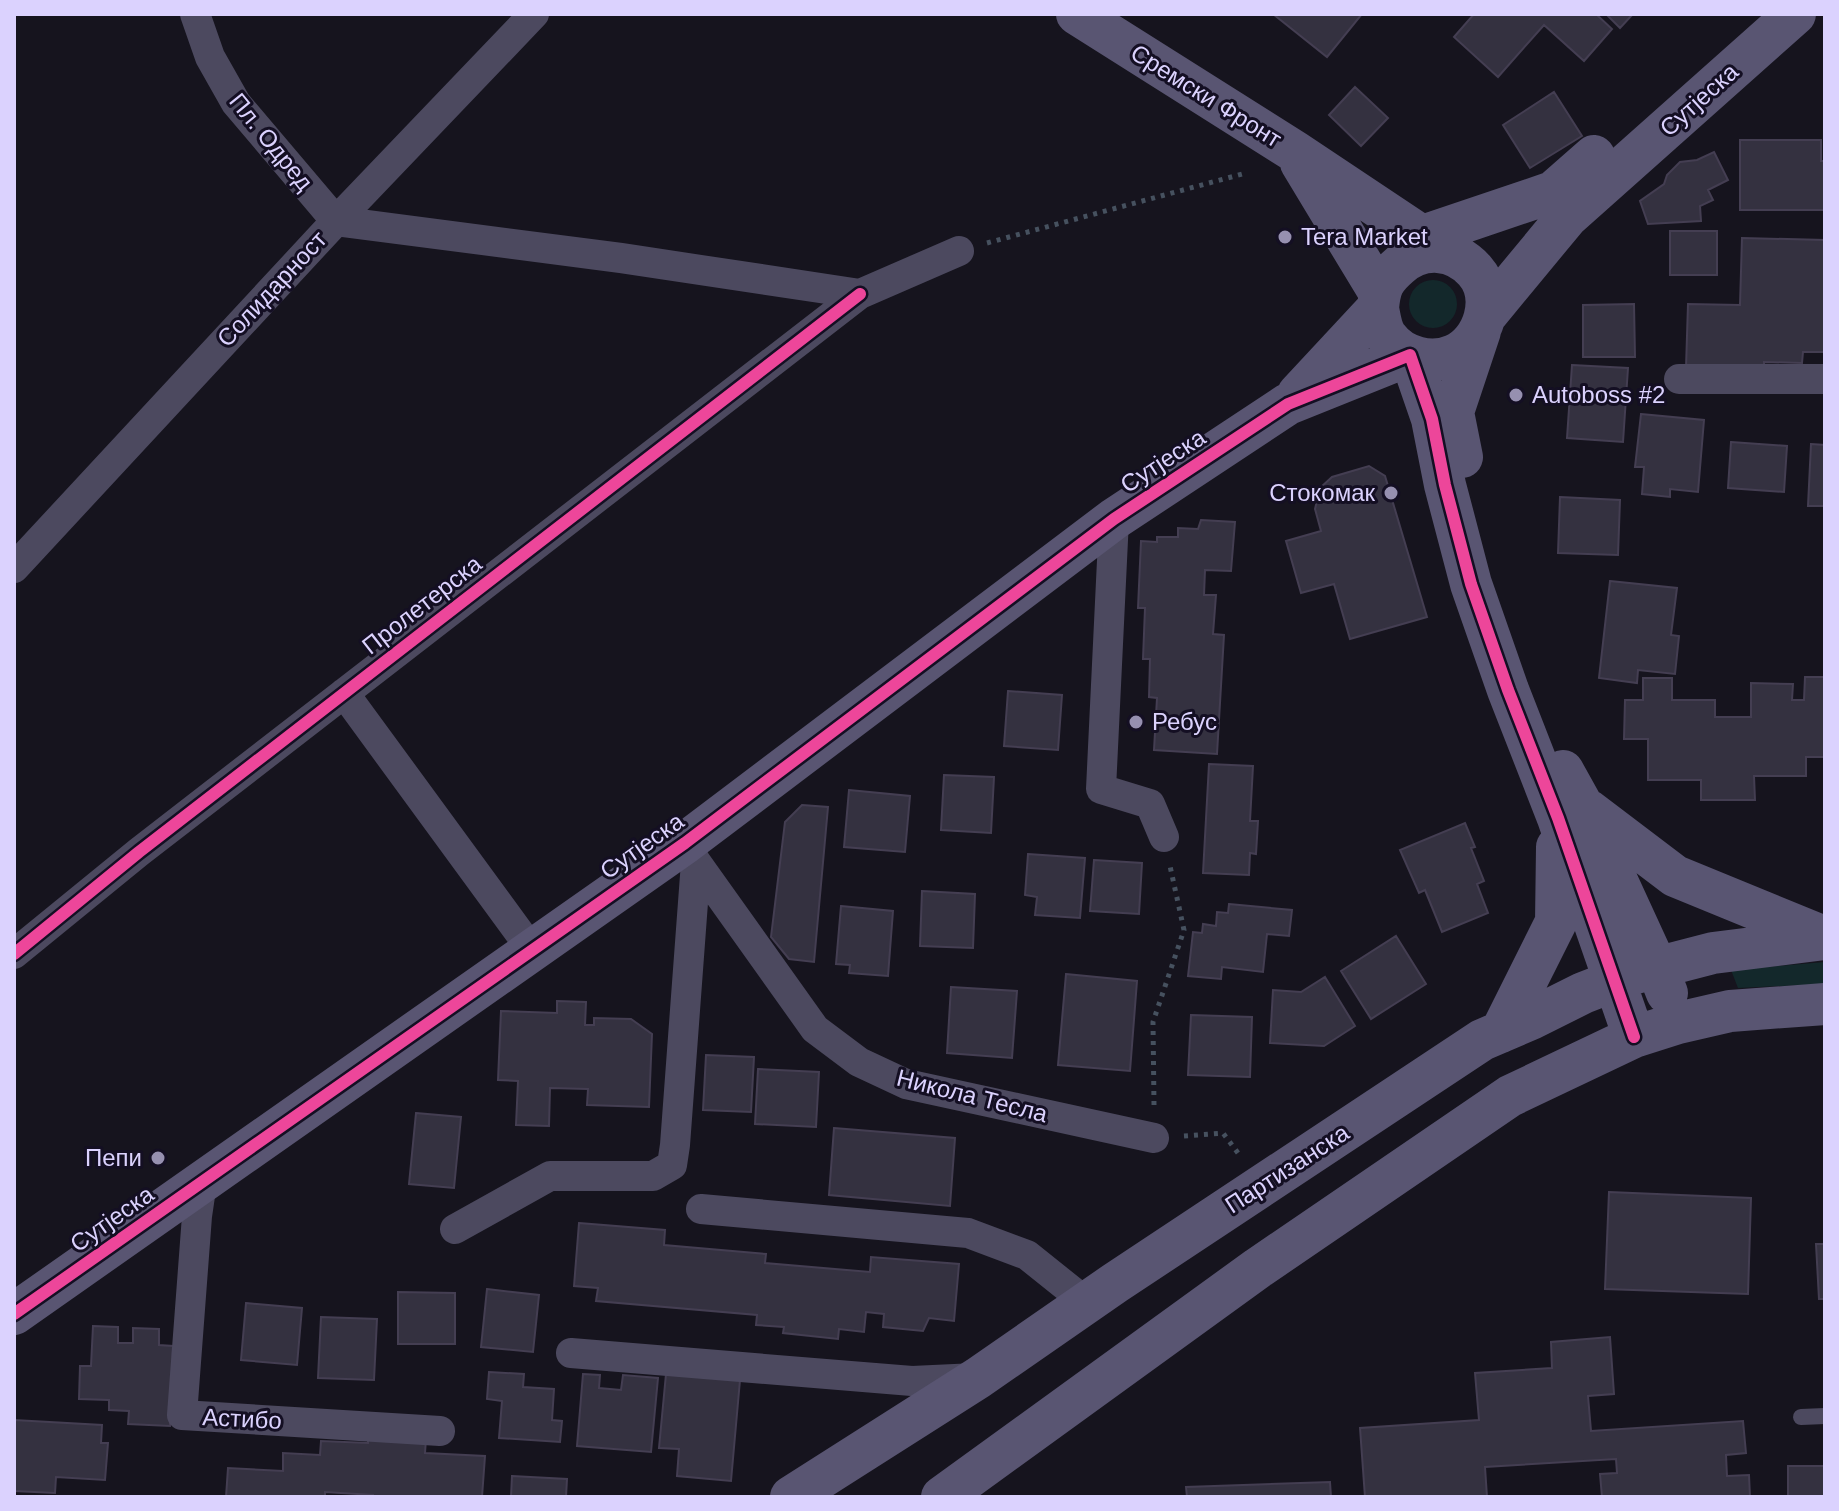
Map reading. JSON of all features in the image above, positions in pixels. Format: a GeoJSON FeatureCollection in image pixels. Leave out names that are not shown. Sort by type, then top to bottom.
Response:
{"type":"FeatureCollection","features":[{"type":"Feature","properties":{"kind":"street","name":"Пл. Одред"},"geometry":{"type":"LineString","coordinates":[[195,14],[210,57],[236,103],[336,221]]}},
{"type":"Feature","properties":{"kind":"street","name":"Солидарност"},"geometry":{"type":"LineString","coordinates":[[14,568],[336,221],[534,14]]}},
{"type":"Feature","properties":{"kind":"street","name":"Сремски Фронт"},"geometry":{"type":"LineString","coordinates":[[1077,14],[1435,244]]}},
{"type":"Feature","properties":{"kind":"street","name":"Сутјеска"},"geometry":{"type":"LineString","coordinates":[[1435,244],[1553,192],[1758,14]]}},
{"type":"Feature","properties":{"kind":"street","name":"Сутјеска"},"geometry":{"type":"LineString","coordinates":[[1483,323],[1567,217],[1795,14]]}},
{"type":"Feature","properties":{"kind":"street"},"geometry":{"type":"LineString","coordinates":[[1294,151],[1379,300]]}},
{"type":"Feature","properties":{"kind":"street"},"geometry":{"type":"LineString","coordinates":[[336,221],[621,258],[860,294]]}},
{"type":"Feature","properties":{"kind":"street"},"geometry":{"type":"LineString","coordinates":[[1483,323],[1472,343],[1456,354],[1441,359],[1410,355],[1388,338],[1381,324],[1379,300],[1385,278],[1408,257],[1429,251],[1435,244],[1477,273],[1485,291],[1483,323],[1453,412],[1491,577],[1528,687],[1562,768],[1615,981],[1634,1037]]}},
{"type":"Feature","properties":{"kind":"street","name":"Пролетерска"},"geometry":{"type":"LineString","coordinates":[[14,954],[139,852],[860,294],[959,251]]}},
{"type":"Feature","properties":{"kind":"street"},"geometry":{"type":"LineString","coordinates":[[1288,404],[1379,300]]}},
{"type":"Feature","properties":{"kind":"street"},"geometry":{"type":"LineString","coordinates":[[1288,404],[1410,355]]}},
{"type":"Feature","properties":{"kind":"street"},"geometry":{"type":"LineString","coordinates":[[1410,355],[1432,419],[1445,485],[1471,584],[1508,690],[1571,813],[1657,968],[1678,1023]]}},
{"type":"Feature","properties":{"kind":"street"},"geometry":{"type":"LineString","coordinates":[[1679,379],[1825,379]]}},
{"type":"Feature","properties":{"kind":"street","name":"Сутјеска"},"geometry":{"type":"LineString","coordinates":[[14,1314],[532,950],[690,853],[1114,519],[1288,404]]}},
{"type":"Feature","properties":{"kind":"street"},"geometry":{"type":"LineString","coordinates":[[1114,519],[1101,789],[1150,804],[1164,837]]}},
{"type":"Feature","properties":{"kind":"street"},"geometry":{"type":"LineString","coordinates":[[344,693],[532,950]]}},
{"type":"Feature","properties":{"kind":"street"},"geometry":{"type":"LineString","coordinates":[[1571,813],[1675,876],[1825,938]]}},
{"type":"Feature","properties":{"kind":"street"},"geometry":{"type":"LineString","coordinates":[[1501,1032],[1556,922],[1571,813]]}},
{"type":"Feature","properties":{"kind":"street"},"geometry":{"type":"LineString","coordinates":[[455,1229],[550,1176],[653,1176],[672,1165],[690,853]]}},
{"type":"Feature","properties":{"kind":"street","name":"Никола Тесла"},"geometry":{"type":"LineString","coordinates":[[690,853],[815,1029],[859,1062],[906,1084],[1154,1138]]}},
{"type":"Feature","properties":{"kind":"street","name":"Партизанска"},"geometry":{"type":"LineString","coordinates":[[791,1497],[978,1378],[1482,1040],[1583,993],[1657,968],[1713,953],[1825,938]]}},
{"type":"Feature","properties":{"kind":"street"},"geometry":{"type":"LineString","coordinates":[[942,1497],[1258,1268],[1510,1096],[1634,1037],[1678,1023],[1730,1011],[1825,1004]]}},
{"type":"Feature","properties":{"kind":"street","name":"Астибо"},"geometry":{"type":"LineString","coordinates":[[202,1182],[182,1415],[440,1431]]}},
{"type":"Feature","properties":{"kind":"street"},"geometry":{"type":"LineString","coordinates":[[701,1209],[968,1233],[1027,1255],[1087,1303]]}},
{"type":"Feature","properties":{"kind":"street"},"geometry":{"type":"LineString","coordinates":[[571,1353],[912,1381],[978,1378]]}},
{"type":"Feature","properties":{"kind":"lane"},"geometry":{"type":"LineString","coordinates":[[1801,1417],[1825,1416]]}},
{"type":"Feature","properties":{"kind":"path"},"geometry":{"type":"LineString","coordinates":[[959,251],[1246,173]]}},
{"type":"Feature","properties":{"kind":"path"},"geometry":{"type":"LineString","coordinates":[[1164,837],[1184,930],[1153,1022],[1154,1138],[1223,1133],[1241,1157]]}},
{"type":"Feature","properties":{"kind":"green space"},"geometry":{"type":"Polygon","coordinates":[[[1433,280],[1450,287],[1457,304],[1450,321],[1433,328],[1416,321],[1409,304],[1416,287],[1433,280]]]}},
{"type":"Feature","properties":{"kind":"green space"},"geometry":{"type":"Polygon","coordinates":[[[1825,962],[1825,984],[1738,988],[1731,970],[1825,962]]]}},
{"type":"Feature","properties":{"kind":"building"},"geometry":{"type":"Polygon","coordinates":[[[1273,14],[1362,14],[1327,57],[1273,14]]]}},
{"type":"Feature","properties":{"kind":"building"},"geometry":{"type":"Polygon","coordinates":[[[1474,14],[1596,14],[1612,29],[1584,61],[1544,25],[1498,77],[1454,37],[1474,14]]]}},
{"type":"Feature","properties":{"kind":"building"},"geometry":{"type":"Polygon","coordinates":[[[1606,14],[1633,14],[1620,28],[1606,14]]]}},
{"type":"Feature","properties":{"kind":"building"},"geometry":{"type":"Polygon","coordinates":[[[1355,87],[1388,118],[1361,146],[1329,115],[1355,87]]]}},
{"type":"Feature","properties":{"kind":"building"},"geometry":{"type":"Polygon","coordinates":[[[1554,92],[1582,136],[1530,168],[1503,125],[1554,92]]]}},
{"type":"Feature","properties":{"kind":"building"},"geometry":{"type":"Polygon","coordinates":[[[1740,140],[1821,140],[1821,161],[1825,161],[1825,210],[1740,210],[1740,140]]]}},
{"type":"Feature","properties":{"kind":"building"},"geometry":{"type":"Polygon","coordinates":[[[1714,152],[1728,180],[1708,190],[1713,200],[1700,206],[1701,221],[1648,224],[1640,201],[1664,184],[1667,175],[1680,162],[1697,160],[1714,152]]]}},
{"type":"Feature","properties":{"kind":"building"},"geometry":{"type":"Polygon","coordinates":[[[1670,231],[1717,231],[1717,275],[1670,275],[1670,231]]]}},
{"type":"Feature","properties":{"kind":"building"},"geometry":{"type":"Polygon","coordinates":[[[1742,238],[1825,240],[1825,352],[1803,352],[1802,363],[1764,362],[1764,369],[1686,368],[1688,304],[1740,305],[1742,238]]]}},
{"type":"Feature","properties":{"kind":"building"},"geometry":{"type":"Polygon","coordinates":[[[1634,304],[1635,357],[1583,357],[1583,305],[1634,304]]]}},
{"type":"Feature","properties":{"kind":"building"},"geometry":{"type":"Polygon","coordinates":[[[1572,365],[1628,368],[1623,442],[1567,438],[1572,365]]]}},
{"type":"Feature","properties":{"kind":"building"},"geometry":{"type":"Polygon","coordinates":[[[1641,414],[1704,420],[1698,492],[1670,489],[1670,497],[1642,494],[1644,467],[1635,467],[1641,414]]]}},
{"type":"Feature","properties":{"kind":"building"},"geometry":{"type":"Polygon","coordinates":[[[1731,442],[1787,446],[1784,492],[1728,488],[1731,442]]]}},
{"type":"Feature","properties":{"kind":"building"},"geometry":{"type":"Polygon","coordinates":[[[1811,444],[1825,445],[1825,506],[1808,506],[1811,444]]]}},
{"type":"Feature","properties":{"kind":"building"},"geometry":{"type":"Polygon","coordinates":[[[1369,466],[1385,476],[1427,617],[1350,639],[1334,584],[1301,593],[1286,541],[1321,531],[1315,509],[1320,488],[1332,477],[1369,466]]]}},
{"type":"Feature","properties":{"kind":"building"},"geometry":{"type":"Polygon","coordinates":[[[1560,497],[1620,500],[1618,555],[1558,553],[1560,497]]]}},
{"type":"Feature","properties":{"kind":"building"},"geometry":{"type":"Polygon","coordinates":[[[1201,520],[1235,522],[1231,571],[1205,570],[1204,595],[1216,595],[1213,634],[1224,635],[1217,754],[1154,750],[1157,698],[1149,697],[1150,659],[1143,659],[1145,608],[1138,608],[1141,541],[1157,542],[1157,537],[1178,537],[1178,528],[1198,529],[1201,520]]]}},
{"type":"Feature","properties":{"kind":"building"},"geometry":{"type":"Polygon","coordinates":[[[1610,581],[1677,588],[1671,635],[1679,636],[1675,674],[1638,670],[1637,683],[1599,678],[1610,581]]]}},
{"type":"Feature","properties":{"kind":"building"},"geometry":{"type":"Polygon","coordinates":[[[1805,677],[1825,677],[1825,757],[1806,757],[1806,776],[1754,776],[1755,800],[1701,800],[1701,780],[1648,780],[1648,739],[1624,739],[1625,700],[1643,700],[1643,678],[1672,678],[1672,700],[1715,700],[1715,717],[1751,717],[1751,683],[1793,684],[1792,700],[1804,700],[1805,677]]]}},
{"type":"Feature","properties":{"kind":"building"},"geometry":{"type":"Polygon","coordinates":[[[1008,691],[1062,695],[1058,750],[1004,746],[1008,691]]]}},
{"type":"Feature","properties":{"kind":"building"},"geometry":{"type":"Polygon","coordinates":[[[1209,764],[1253,766],[1250,821],[1258,821],[1256,854],[1250,853],[1249,875],[1203,873],[1209,764]]]}},
{"type":"Feature","properties":{"kind":"building"},"geometry":{"type":"Polygon","coordinates":[[[944,775],[994,777],[991,833],[941,830],[944,775]]]}},
{"type":"Feature","properties":{"kind":"building"},"geometry":{"type":"Polygon","coordinates":[[[849,790],[910,796],[905,852],[844,847],[849,790]]]}},
{"type":"Feature","properties":{"kind":"building"},"geometry":{"type":"Polygon","coordinates":[[[802,805],[828,807],[814,962],[789,959],[771,937],[785,822],[802,805]]]}},
{"type":"Feature","properties":{"kind":"building"},"geometry":{"type":"Polygon","coordinates":[[[1465,823],[1484,881],[1477,884],[1488,913],[1442,932],[1425,890],[1419,893],[1400,850],[1465,823]]]}},
{"type":"Feature","properties":{"kind":"building"},"geometry":{"type":"Polygon","coordinates":[[[1028,854],[1085,858],[1080,918],[1035,915],[1037,897],[1025,895],[1028,854]]]}},
{"type":"Feature","properties":{"kind":"building"},"geometry":{"type":"Polygon","coordinates":[[[1094,860],[1142,863],[1139,914],[1090,911],[1094,860]]]}},
{"type":"Feature","properties":{"kind":"building"},"geometry":{"type":"Polygon","coordinates":[[[922,891],[975,894],[973,948],[920,946],[922,891]]]}},
{"type":"Feature","properties":{"kind":"building"},"geometry":{"type":"Polygon","coordinates":[[[1229,904],[1292,910],[1289,936],[1267,934],[1263,972],[1222,967],[1221,979],[1188,976],[1193,932],[1202,933],[1203,924],[1216,926],[1217,912],[1228,913],[1229,904]]]}},
{"type":"Feature","properties":{"kind":"building"},"geometry":{"type":"Polygon","coordinates":[[[841,906],[893,911],[888,976],[849,973],[850,965],[836,964],[841,906]]]}},
{"type":"Feature","properties":{"kind":"building"},"geometry":{"type":"Polygon","coordinates":[[[1396,936],[1426,984],[1371,1019],[1341,971],[1396,936]]]}},
{"type":"Feature","properties":{"kind":"building"},"geometry":{"type":"Polygon","coordinates":[[[1066,974],[1137,981],[1130,1071],[1058,1065],[1066,974]]]}},
{"type":"Feature","properties":{"kind":"building"},"geometry":{"type":"Polygon","coordinates":[[[1325,977],[1355,1026],[1324,1046],[1270,1043],[1273,990],[1301,992],[1325,977]]]}},
{"type":"Feature","properties":{"kind":"building"},"geometry":{"type":"Polygon","coordinates":[[[951,987],[1017,991],[1012,1058],[947,1053],[951,987]]]}},
{"type":"Feature","properties":{"kind":"building"},"geometry":{"type":"Polygon","coordinates":[[[557,1001],[586,1002],[585,1025],[594,1025],[594,1018],[631,1019],[652,1034],[649,1107],[587,1105],[588,1089],[550,1088],[549,1126],[516,1125],[518,1081],[498,1080],[501,1011],[557,1013],[557,1001]]]}},
{"type":"Feature","properties":{"kind":"building"},"geometry":{"type":"Polygon","coordinates":[[[1191,1015],[1252,1017],[1250,1077],[1188,1075],[1191,1015]]]}},
{"type":"Feature","properties":{"kind":"building"},"geometry":{"type":"Polygon","coordinates":[[[706,1055],[754,1057],[751,1112],[703,1110],[706,1055]]]}},
{"type":"Feature","properties":{"kind":"building"},"geometry":{"type":"Polygon","coordinates":[[[758,1069],[819,1072],[816,1127],[755,1124],[758,1069]]]}},
{"type":"Feature","properties":{"kind":"building"},"geometry":{"type":"Polygon","coordinates":[[[416,1113],[461,1117],[454,1188],[409,1184],[416,1113]]]}},
{"type":"Feature","properties":{"kind":"building"},"geometry":{"type":"Polygon","coordinates":[[[834,1128],[955,1138],[950,1206],[829,1195],[834,1128]]]}},
{"type":"Feature","properties":{"kind":"building"},"geometry":{"type":"Polygon","coordinates":[[[1609,1192],[1751,1198],[1748,1294],[1605,1289],[1609,1192]]]}},
{"type":"Feature","properties":{"kind":"building"},"geometry":{"type":"Polygon","coordinates":[[[579,1223],[665,1230],[664,1245],[766,1254],[765,1263],[870,1272],[871,1257],[959,1264],[954,1321],[929,1318],[923,1331],[883,1327],[884,1314],[866,1312],[864,1332],[839,1329],[838,1339],[783,1333],[784,1327],[756,1325],[757,1315],[596,1301],[598,1288],[574,1286],[579,1223]]]}},
{"type":"Feature","properties":{"kind":"building"},"geometry":{"type":"Polygon","coordinates":[[[1816,1244],[1825,1244],[1825,1299],[1819,1299],[1816,1244]]]}},
{"type":"Feature","properties":{"kind":"building"},"geometry":{"type":"Polygon","coordinates":[[[487,1289],[539,1295],[533,1352],[481,1347],[487,1289]]]}},
{"type":"Feature","properties":{"kind":"building"},"geometry":{"type":"Polygon","coordinates":[[[398,1292],[455,1293],[455,1344],[398,1344],[398,1292]]]}},
{"type":"Feature","properties":{"kind":"building"},"geometry":{"type":"Polygon","coordinates":[[[246,1303],[302,1308],[297,1365],[241,1360],[246,1303]]]}},
{"type":"Feature","properties":{"kind":"building"},"geometry":{"type":"Polygon","coordinates":[[[321,1317],[377,1319],[374,1380],[318,1378],[321,1317]]]}},
{"type":"Feature","properties":{"kind":"building"},"geometry":{"type":"Polygon","coordinates":[[[93,1326],[118,1327],[118,1343],[133,1343],[133,1328],[159,1329],[159,1345],[173,1346],[170,1426],[128,1424],[129,1411],[109,1410],[109,1400],[79,1399],[80,1366],[91,1366],[93,1326]]]}},
{"type":"Feature","properties":{"kind":"building"},"geometry":{"type":"Polygon","coordinates":[[[1610,1337],[1614,1394],[1588,1396],[1591,1431],[1743,1421],[1746,1453],[1726,1455],[1727,1476],[1749,1475],[1750,1497],[1602,1497],[1600,1474],[1617,1473],[1616,1459],[1485,1467],[1487,1497],[1365,1497],[1360,1428],[1479,1420],[1475,1373],[1552,1368],[1551,1342],[1610,1337]]]}},
{"type":"Feature","properties":{"kind":"building"},"geometry":{"type":"Polygon","coordinates":[[[489,1372],[524,1374],[523,1387],[554,1389],[552,1420],[562,1421],[560,1442],[499,1438],[502,1401],[487,1399],[489,1372]]]}},
{"type":"Feature","properties":{"kind":"building"},"geometry":{"type":"Polygon","coordinates":[[[583,1374],[600,1375],[599,1388],[621,1390],[623,1375],[658,1378],[651,1452],[577,1446],[583,1374]]]}},
{"type":"Feature","properties":{"kind":"building"},"geometry":{"type":"Polygon","coordinates":[[[666,1374],[740,1380],[731,1481],[677,1476],[679,1449],[659,1448],[666,1374]]]}},
{"type":"Feature","properties":{"kind":"building"},"geometry":{"type":"Polygon","coordinates":[[[14,1420],[102,1425],[101,1443],[108,1443],[105,1480],[56,1477],[55,1493],[14,1491],[14,1420]]]}},
{"type":"Feature","properties":{"kind":"building"},"geometry":{"type":"Polygon","coordinates":[[[368,1435],[426,1439],[425,1453],[485,1456],[482,1497],[373,1497],[325,1492],[325,1497],[226,1497],[228,1468],[283,1471],[283,1453],[320,1455],[321,1441],[368,1443],[368,1435]]]}},
{"type":"Feature","properties":{"kind":"building"},"geometry":{"type":"Polygon","coordinates":[[[1788,1466],[1825,1466],[1825,1497],[1788,1497],[1788,1466]]]}},
{"type":"Feature","properties":{"kind":"building"},"geometry":{"type":"Polygon","coordinates":[[[512,1476],[567,1479],[566,1497],[511,1497],[512,1476]]]}},
{"type":"Feature","properties":{"kind":"building"},"geometry":{"type":"Polygon","coordinates":[[[1330,1482],[1331,1497],[1187,1497],[1186,1487],[1330,1482]]]}},
{"type":"Feature","properties":{"kind":"cycle path"},"geometry":{"type":"LineString","coordinates":[[14,954],[139,852],[860,294]]}},
{"type":"Feature","properties":{"kind":"cycle path"},"geometry":{"type":"LineString","coordinates":[[14,1314],[685,843],[1114,519],[1288,404],[1410,355],[1432,419],[1445,485],[1471,584],[1558,818],[1634,1037]]}},
{"type":"Feature","properties":{"kind":"place","name":"Tera Market"},"geometry":{"type":"Point","coordinates":[1285,237]}},
{"type":"Feature","properties":{"kind":"place","name":"Autoboss #2"},"geometry":{"type":"Point","coordinates":[1516,395]}},
{"type":"Feature","properties":{"kind":"place","name":"Стокомак"},"geometry":{"type":"Point","coordinates":[1391,493]}},
{"type":"Feature","properties":{"kind":"place","name":"Ребус"},"geometry":{"type":"Point","coordinates":[1136,722]}},
{"type":"Feature","properties":{"kind":"place","name":"Пепи"},"geometry":{"type":"Point","coordinates":[158,1158]}}]}
